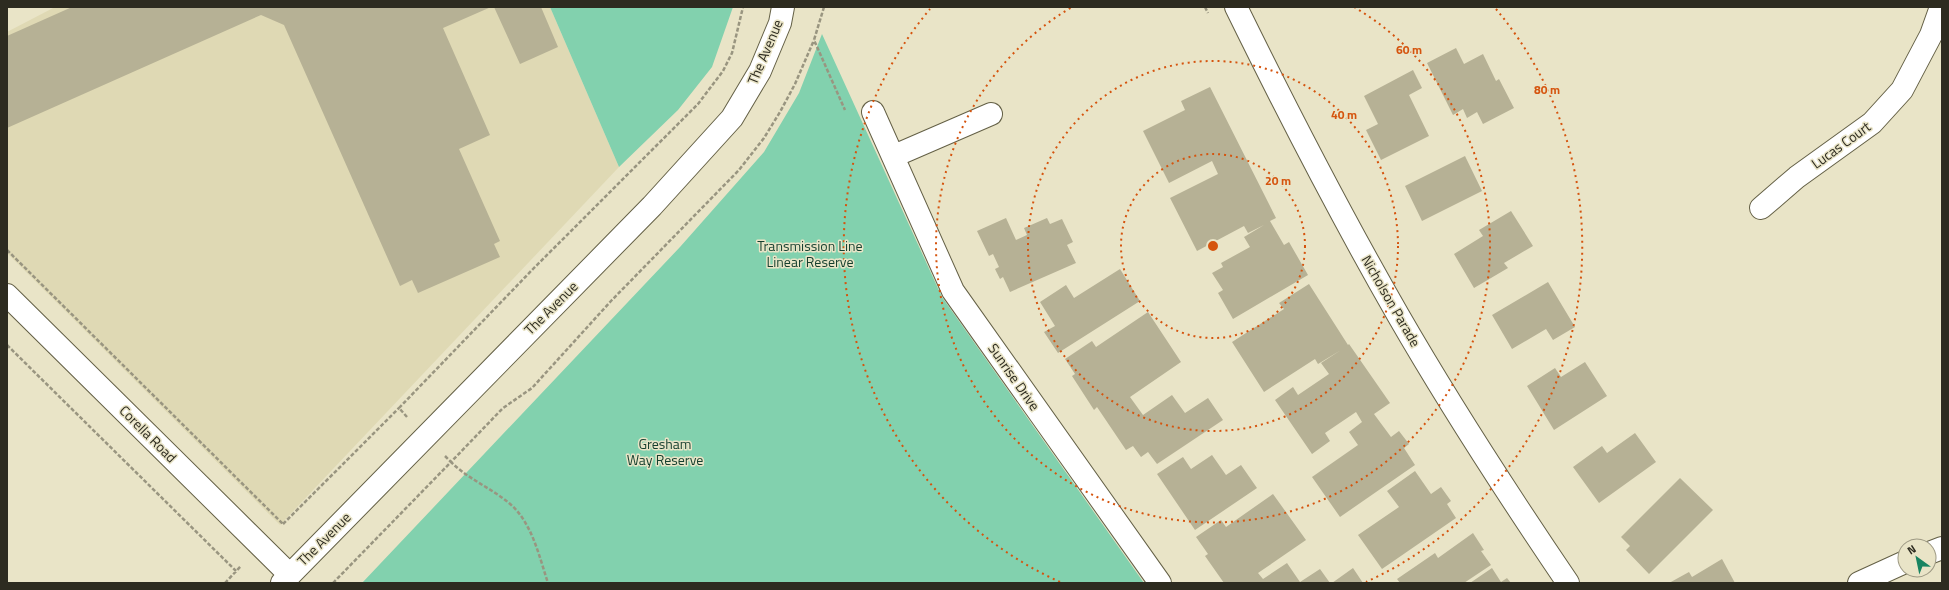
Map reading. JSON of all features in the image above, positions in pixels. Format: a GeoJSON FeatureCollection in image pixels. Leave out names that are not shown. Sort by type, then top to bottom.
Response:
{"type":"FeatureCollection","features":[{"type":"Feature","properties":{"kind":"street","name":"The Avenue"},"geometry":{"type":"LineString","coordinates":[[286,579],[652,206],[732,118],[760,71],[780,23],[783,7]]}},
{"type":"Feature","properties":{"kind":"street","name":"Nicholson Parade"},"geometry":{"type":"LineString","coordinates":[[1236,7],[1311,156],[1399,316],[1481,451],[1568,583]]}},
{"type":"Feature","properties":{"kind":"street","name":"Lucas Court"},"geometry":{"type":"LineString","coordinates":[[1761,208],[1797,176],[1821,158],[1848,142],[1872,123],[1902,90],[1931,35],[1941,7]]}},
{"type":"Feature","properties":{"kind":"street","name":"Sunrise Drive"},"geometry":{"type":"LineString","coordinates":[[873,112],[894,156],[953,291],[1160,583]]}},
{"type":"Feature","properties":{"kind":"street"},"geometry":{"type":"LineString","coordinates":[[894,156],[991,114]]}},
{"type":"Feature","properties":{"kind":"street","name":"Corella Road"},"geometry":{"type":"LineString","coordinates":[[7,295],[261,546],[286,579]]}},
{"type":"Feature","properties":{"kind":"street"},"geometry":{"type":"LineString","coordinates":[[1859,583],[1897,566]]}},
{"type":"Feature","properties":{"kind":"path"},"geometry":{"type":"LineString","coordinates":[[7,250],[283,524]]}},
{"type":"Feature","properties":{"kind":"path"},"geometry":{"type":"LineString","coordinates":[[7,345],[236,571]]}},
{"type":"Feature","properties":{"kind":"path"},"geometry":{"type":"LineString","coordinates":[[225,583],[399,408]]}},
{"type":"Feature","properties":{"kind":"path"},"geometry":{"type":"LineString","coordinates":[[334,583],[451,462],[461,472],[510,504],[525,522],[534,541],[548,583]]}},
{"type":"Feature","properties":{"kind":"shaded area"},"geometry":{"type":"Polygon","coordinates":[[[55,7],[550,7],[619,167],[280,525],[7,253],[7,32],[55,7]]]}},
{"type":"Feature","properties":{"kind":"green space"},"geometry":{"type":"Polygon","coordinates":[[[550,7],[733,7],[712,67],[678,110],[619,167],[550,7]]]}},
{"type":"Feature","properties":{"kind":"green space"},"geometry":{"type":"Polygon","coordinates":[[[822,34],[942,297],[1144,583],[362,583],[680,247],[764,152],[799,93],[822,34]]]}},
{"type":"Feature","properties":{"kind":"building"},"geometry":{"type":"Polygon","coordinates":[[[72,7],[491,7],[443,28],[490,135],[459,149],[500,241],[494,244],[500,257],[418,293],[412,280],[400,286],[284,25],[261,15],[7,128],[7,36],[72,7]]]}},
{"type":"Feature","properties":{"kind":"building"},"geometry":{"type":"Polygon","coordinates":[[[494,7],[541,7],[558,47],[520,64],[494,7]]]}},
{"type":"Feature","properties":{"kind":"building"},"geometry":{"type":"Polygon","coordinates":[[[1456,48],[1464,64],[1483,54],[1496,81],[1499,79],[1514,108],[1483,124],[1477,112],[1467,118],[1463,109],[1453,115],[1427,63],[1456,48]]]}},
{"type":"Feature","properties":{"kind":"building"},"geometry":{"type":"Polygon","coordinates":[[[1413,70],[1422,88],[1409,95],[1429,136],[1381,160],[1366,130],[1378,124],[1364,96],[1413,70]]]}},
{"type":"Feature","properties":{"kind":"building"},"geometry":{"type":"Polygon","coordinates":[[[1210,87],[1276,218],[1270,221],[1284,245],[1289,242],[1308,275],[1233,319],[1218,293],[1223,290],[1212,273],[1223,267],[1221,263],[1250,247],[1244,237],[1264,225],[1248,233],[1244,226],[1197,251],[1170,198],[1218,174],[1212,161],[1169,183],[1143,131],[1185,110],[1181,101],[1210,87]]]}},
{"type":"Feature","properties":{"kind":"building"},"geometry":{"type":"Polygon","coordinates":[[[1465,156],[1482,191],[1422,221],[1405,186],[1465,156]]]}},
{"type":"Feature","properties":{"kind":"building"},"geometry":{"type":"Polygon","coordinates":[[[1511,211],[1533,246],[1504,263],[1508,268],[1474,288],[1454,254],[1483,236],[1479,230],[1511,211]]]}},
{"type":"Feature","properties":{"kind":"building"},"geometry":{"type":"Polygon","coordinates":[[[1006,218],[1016,240],[1027,235],[1024,228],[1047,218],[1050,224],[1062,219],[1073,242],[1067,245],[1076,263],[1010,292],[1003,277],[1000,279],[995,269],[999,267],[993,254],[989,256],[977,231],[1006,218]]]}},
{"type":"Feature","properties":{"kind":"building"},"geometry":{"type":"Polygon","coordinates":[[[1120,269],[1140,301],[1058,353],[1044,332],[1055,326],[1040,302],[1066,285],[1074,298],[1120,269]]]}},
{"type":"Feature","properties":{"kind":"building"},"geometry":{"type":"Polygon","coordinates":[[[1548,282],[1575,327],[1553,340],[1546,329],[1512,349],[1492,315],[1548,282]]]}},
{"type":"Feature","properties":{"kind":"building"},"geometry":{"type":"Polygon","coordinates":[[[1309,284],[1348,345],[1349,344],[1390,403],[1374,414],[1391,437],[1399,431],[1409,444],[1404,448],[1415,465],[1340,517],[1312,477],[1358,445],[1349,432],[1362,422],[1356,412],[1325,433],[1330,441],[1312,454],[1275,400],[1293,387],[1298,395],[1329,374],[1321,363],[1341,350],[1318,364],[1315,359],[1264,392],[1232,342],[1284,309],[1279,303],[1309,284]]]}},
{"type":"Feature","properties":{"kind":"building"},"geometry":{"type":"Polygon","coordinates":[[[1148,312],[1181,362],[1130,397],[1143,415],[1172,395],[1185,413],[1208,398],[1223,420],[1157,464],[1148,452],[1141,457],[1133,446],[1126,450],[1097,407],[1094,410],[1072,376],[1075,374],[1065,359],[1092,341],[1096,347],[1148,312]]]}},
{"type":"Feature","properties":{"kind":"building"},"geometry":{"type":"Polygon","coordinates":[[[1585,362],[1607,396],[1554,430],[1527,386],[1555,368],[1561,377],[1585,362]]]}},
{"type":"Feature","properties":{"kind":"building"},"geometry":{"type":"Polygon","coordinates":[[[1635,433],[1656,462],[1599,503],[1573,467],[1602,446],[1607,453],[1635,433]]]}},
{"type":"Feature","properties":{"kind":"building"},"geometry":{"type":"Polygon","coordinates":[[[1212,455],[1226,475],[1241,465],[1257,488],[1195,530],[1157,474],[1183,457],[1191,469],[1212,455]]]}},
{"type":"Feature","properties":{"kind":"building"},"geometry":{"type":"Polygon","coordinates":[[[1415,471],[1431,494],[1441,487],[1451,501],[1447,504],[1456,518],[1382,569],[1358,535],[1399,507],[1387,491],[1415,471]]]}},
{"type":"Feature","properties":{"kind":"building"},"geometry":{"type":"Polygon","coordinates":[[[1680,478],[1713,510],[1649,574],[1626,550],[1630,546],[1621,537],[1680,478]]]}},
{"type":"Feature","properties":{"kind":"building"},"geometry":{"type":"Polygon","coordinates":[[[1273,494],[1306,540],[1258,573],[1263,579],[1287,563],[1300,582],[1320,569],[1330,583],[1224,583],[1205,556],[1208,554],[1196,537],[1221,520],[1226,527],[1273,494]]]}},
{"type":"Feature","properties":{"kind":"building"},"geometry":{"type":"Polygon","coordinates":[[[1473,533],[1484,550],[1481,551],[1491,565],[1464,583],[1400,583],[1397,579],[1435,553],[1438,558],[1473,533]]]}},
{"type":"Feature","properties":{"kind":"building"},"geometry":{"type":"Polygon","coordinates":[[[1722,559],[1735,583],[1669,583],[1689,572],[1692,577],[1722,559]]]}},
{"type":"Feature","properties":{"kind":"building"},"geometry":{"type":"Polygon","coordinates":[[[1353,568],[1363,583],[1332,583],[1353,568]]]}},
{"type":"Feature","properties":{"kind":"building"},"geometry":{"type":"Polygon","coordinates":[[[1492,568],[1501,582],[1507,578],[1511,583],[1470,583],[1492,568]]]}},
{"type":"Feature","properties":{"kind":"park label","name":"Transmission Line Linear Reserve"},"geometry":{"type":"Point","coordinates":[810,254]}},
{"type":"Feature","properties":{"kind":"park label","name":"Gresham Way Reserve"},"geometry":{"type":"Point","coordinates":[665,452]}}]}
